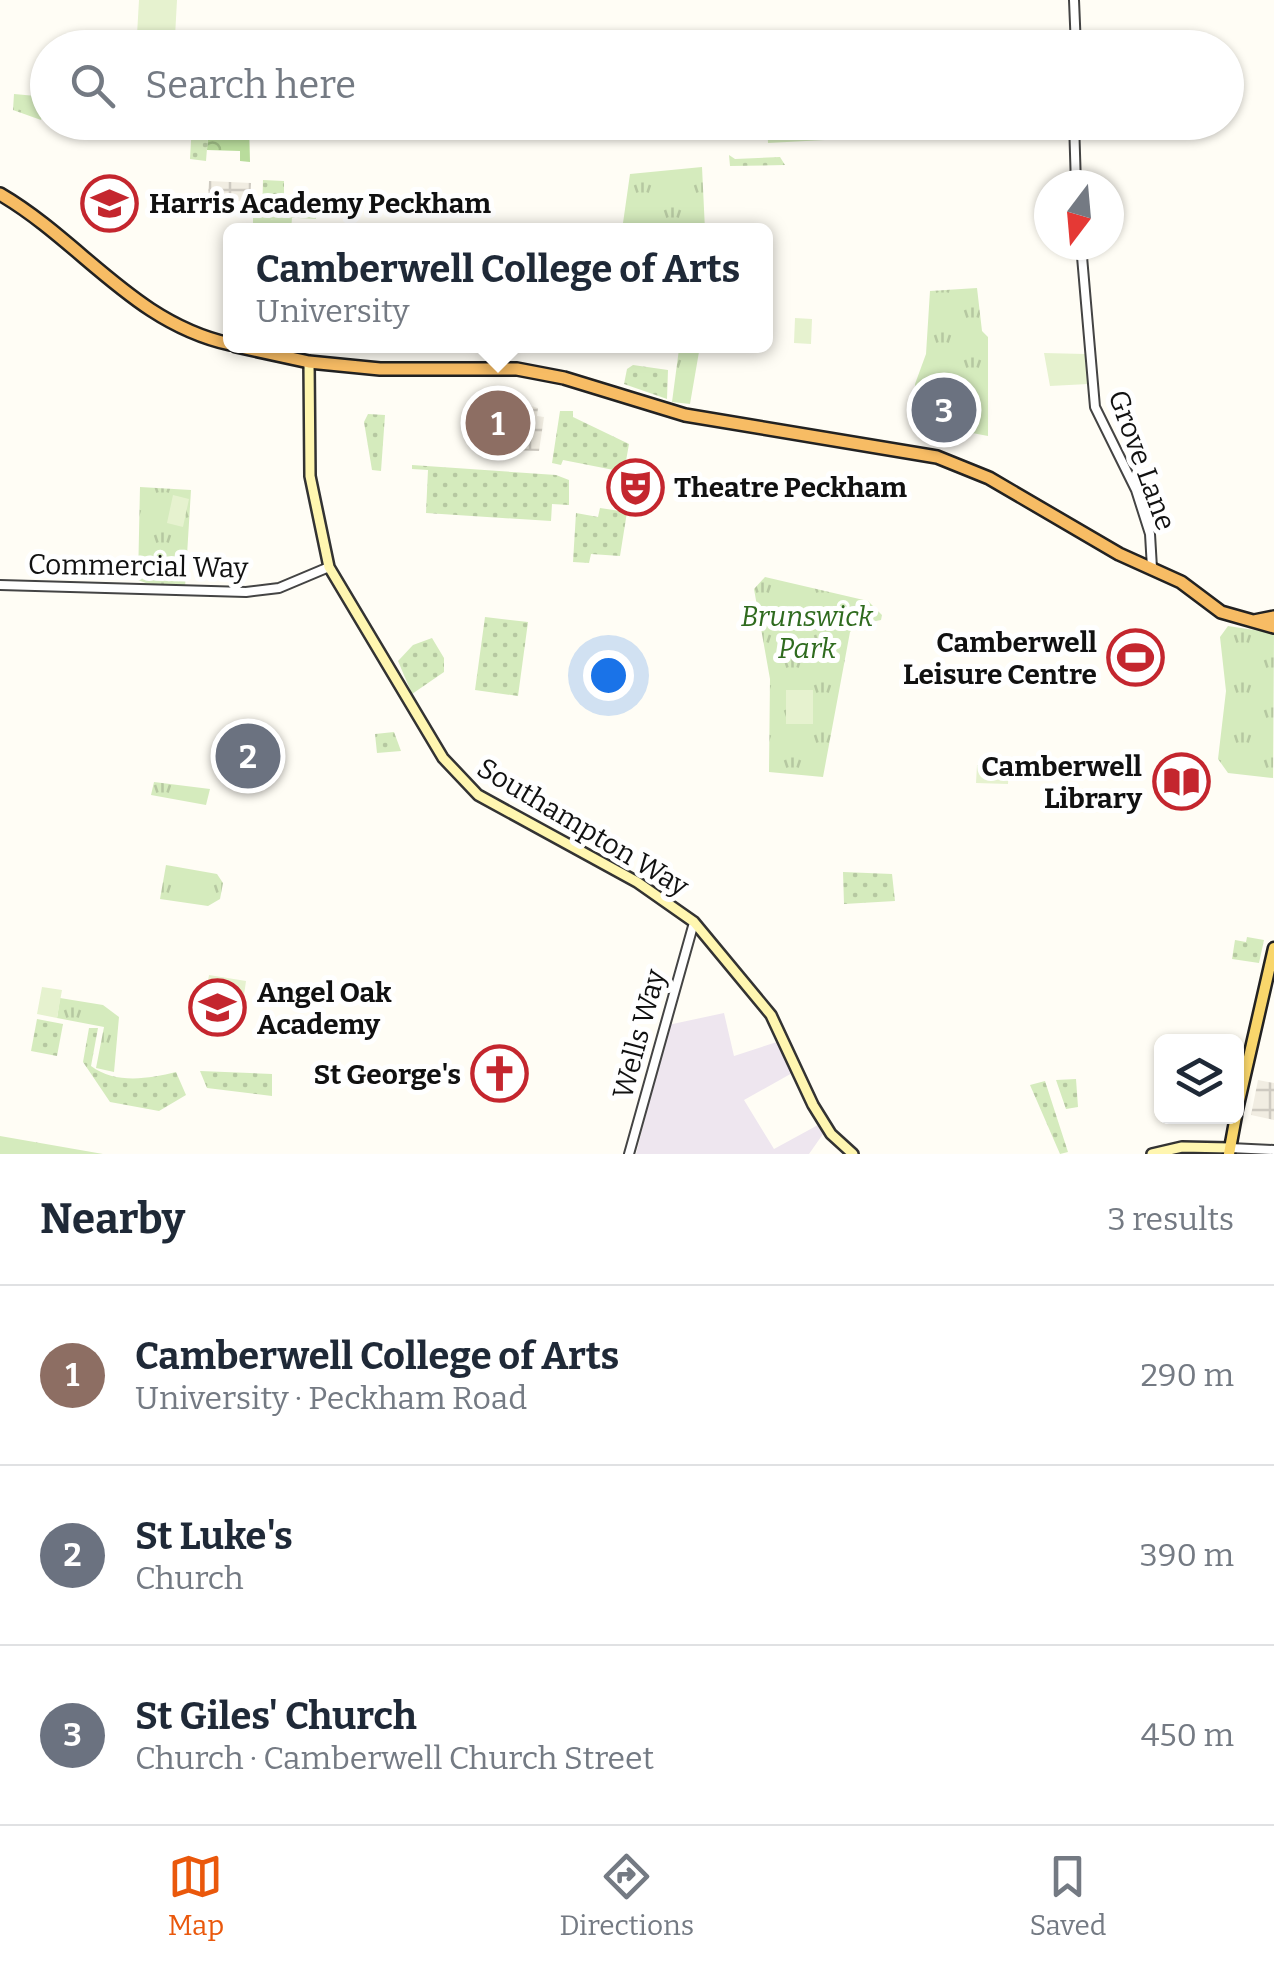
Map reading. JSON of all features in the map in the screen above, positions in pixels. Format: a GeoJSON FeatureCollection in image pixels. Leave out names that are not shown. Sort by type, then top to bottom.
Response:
{"type":"FeatureCollection","features":[{"type":"Feature","properties":{"kind":"highway"},"geometry":{"type":"LineString","coordinates":[[2,195],[44,224],[144,308],[188,333],[223,342]]}},
{"type":"Feature","properties":{"kind":"highway"},"geometry":{"type":"LineString","coordinates":[[269,353],[309,362],[410,370],[518,369],[564,378],[685,415],[920,452],[988,478],[1152,570],[1181,582],[1220,612],[1274,627]]}},
{"type":"Feature","properties":{"kind":"highway"},"geometry":{"type":"LineString","coordinates":[[1254,621],[1274,617]]}},
{"type":"Feature","properties":{"kind":"main road","name":"Southampton Way"},"geometry":{"type":"LineString","coordinates":[[309,362],[310,476],[329,566],[443,758],[467,788],[512,817],[637,882],[693,924],[771,1015],[813,1105],[832,1134],[853,1154]]}},
{"type":"Feature","properties":{"kind":"main road"},"geometry":{"type":"LineString","coordinates":[[1244,1080],[1274,948]]}},
{"type":"Feature","properties":{"kind":"main road"},"geometry":{"type":"LineString","coordinates":[[1152,1154],[1182,1147],[1229,1151],[1234,1124]]}},
{"type":"Feature","properties":{"kind":"street"},"geometry":{"type":"LineString","coordinates":[[1074,0],[1075,30]]}},
{"type":"Feature","properties":{"kind":"street"},"geometry":{"type":"LineString","coordinates":[[1075,140],[1076,170]]}},
{"type":"Feature","properties":{"kind":"street","name":"Grove Lane"},"geometry":{"type":"LineString","coordinates":[[1083,260],[1095,407],[1136,490],[1150,534],[1152,570]]}},
{"type":"Feature","properties":{"kind":"street","name":"Commercial Way"},"geometry":{"type":"LineString","coordinates":[[0,585],[246,592],[279,588],[329,566]]}},
{"type":"Feature","properties":{"kind":"street","name":"Wells Way"},"geometry":{"type":"LineString","coordinates":[[628,1154],[693,924]]}},
{"type":"Feature","properties":{"kind":"street"},"geometry":{"type":"LineString","coordinates":[[1229,1151],[1274,1150]]}},
{"type":"Feature","properties":{"kind":"shaded area"},"geometry":{"type":"Polygon","coordinates":[[[209,181],[251,183],[250,203],[208,195],[209,181]]]}},
{"type":"Feature","properties":{"kind":"shaded area"},"geometry":{"type":"Polygon","coordinates":[[[528,405],[538,408],[537,416],[544,417],[539,451],[505,450],[504,462],[498,441],[521,442],[528,405]]]}},
{"type":"Feature","properties":{"kind":"shaded area"},"geometry":{"type":"Polygon","coordinates":[[[724,1013],[734,1056],[780,1041],[794,1072],[744,1100],[774,1149],[818,1125],[823,1134],[809,1154],[636,1154],[668,1025],[724,1013]]]}},
{"type":"Feature","properties":{"kind":"shaded area"},"geometry":{"type":"Polygon","coordinates":[[[1258,1080],[1274,1083],[1274,1120],[1251,1115],[1258,1080]]]}},
{"type":"Feature","properties":{"kind":"green space"},"geometry":{"type":"Polygon","coordinates":[[[139,0],[177,0],[175,30],[137,30],[139,0]]]}},
{"type":"Feature","properties":{"kind":"green space"},"geometry":{"type":"Polygon","coordinates":[[[14,94],[30,95],[30,116],[13,110],[14,94]]]}},
{"type":"Feature","properties":{"kind":"green space"},"geometry":{"type":"Polygon","coordinates":[[[191,140],[208,140],[206,161],[190,159],[191,140]]]}},
{"type":"Feature","properties":{"kind":"green space"},"geometry":{"type":"Polygon","coordinates":[[[208,140],[249,140],[250,162],[240,161],[240,151],[207,150],[208,140]]]}},
{"type":"Feature","properties":{"kind":"green space"},"geometry":{"type":"Polygon","coordinates":[[[768,140],[825,140],[768,143],[768,140]]]}},
{"type":"Feature","properties":{"kind":"green space"},"geometry":{"type":"Polygon","coordinates":[[[729,155],[735,159],[780,157],[785,165],[730,166],[729,155]]]}},
{"type":"Feature","properties":{"kind":"green space"},"geometry":{"type":"Polygon","coordinates":[[[702,167],[705,223],[623,223],[630,174],[702,167]]]}},
{"type":"Feature","properties":{"kind":"green space"},"geometry":{"type":"Polygon","coordinates":[[[263,180],[284,181],[284,211],[296,211],[297,194],[316,195],[316,219],[278,217],[253,223],[253,218],[262,217],[263,180]]]}},
{"type":"Feature","properties":{"kind":"green space"},"geometry":{"type":"Polygon","coordinates":[[[274,213],[292,218],[292,223],[261,223],[272,220],[274,213]]]}},
{"type":"Feature","properties":{"kind":"green space"},"geometry":{"type":"Polygon","coordinates":[[[977,288],[982,331],[988,337],[988,436],[967,432],[972,409],[969,397],[934,391],[916,397],[915,384],[926,354],[930,291],[977,288]]]}},
{"type":"Feature","properties":{"kind":"green space"},"geometry":{"type":"Polygon","coordinates":[[[795,318],[812,319],[811,344],[794,343],[795,318]]]}},
{"type":"Feature","properties":{"kind":"green space"},"geometry":{"type":"Polygon","coordinates":[[[678,353],[699,353],[690,404],[672,402],[678,353]]]}},
{"type":"Feature","properties":{"kind":"green space"},"geometry":{"type":"Polygon","coordinates":[[[1044,353],[1085,354],[1088,384],[1050,386],[1044,353]]]}},
{"type":"Feature","properties":{"kind":"green space"},"geometry":{"type":"Polygon","coordinates":[[[633,365],[668,370],[667,399],[624,384],[627,369],[633,365]]]}},
{"type":"Feature","properties":{"kind":"green space"},"geometry":{"type":"Polygon","coordinates":[[[560,411],[573,411],[573,417],[629,444],[624,472],[563,460],[561,465],[552,463],[560,411]]]}},
{"type":"Feature","properties":{"kind":"green space"},"geometry":{"type":"Polygon","coordinates":[[[368,414],[385,415],[381,471],[372,470],[364,422],[368,414]]]}},
{"type":"Feature","properties":{"kind":"green space"},"geometry":{"type":"Polygon","coordinates":[[[412,465],[556,475],[569,480],[569,505],[552,504],[551,521],[426,513],[428,470],[412,469],[412,465]]]}},
{"type":"Feature","properties":{"kind":"green space"},"geometry":{"type":"Polygon","coordinates":[[[140,487],[191,490],[185,588],[154,586],[138,580],[140,487]]]}},
{"type":"Feature","properties":{"kind":"green space"},"geometry":{"type":"Polygon","coordinates":[[[173,495],[189,499],[183,527],[167,523],[173,495]]]}},
{"type":"Feature","properties":{"kind":"green space"},"geometry":{"type":"Polygon","coordinates":[[[600,508],[627,512],[620,556],[591,554],[589,563],[573,562],[576,513],[598,517],[600,508]]]}},
{"type":"Feature","properties":{"kind":"green space","name":"Brunswick Park"},"geometry":{"type":"Polygon","coordinates":[[[765,577],[868,601],[882,615],[881,620],[857,625],[850,632],[823,777],[769,772],[770,679],[754,589],[765,577]]]}},
{"type":"Feature","properties":{"kind":"green space"},"geometry":{"type":"Polygon","coordinates":[[[485,617],[528,622],[518,696],[475,690],[485,617]]]}},
{"type":"Feature","properties":{"kind":"green space"},"geometry":{"type":"Polygon","coordinates":[[[1228,626],[1274,633],[1273,778],[1228,773],[1218,759],[1226,691],[1220,637],[1228,626]]]}},
{"type":"Feature","properties":{"kind":"green space"},"geometry":{"type":"Polygon","coordinates":[[[432,638],[444,658],[444,672],[412,694],[398,661],[413,645],[432,638]]]}},
{"type":"Feature","properties":{"kind":"green space"},"geometry":{"type":"Polygon","coordinates":[[[786,690],[813,690],[813,724],[786,724],[786,690]]]}},
{"type":"Feature","properties":{"kind":"green space"},"geometry":{"type":"Polygon","coordinates":[[[394,732],[401,751],[377,753],[375,734],[394,732]]]}},
{"type":"Feature","properties":{"kind":"green space"},"geometry":{"type":"Polygon","coordinates":[[[977,765],[1009,766],[1008,784],[976,783],[977,765]]]}},
{"type":"Feature","properties":{"kind":"green space"},"geometry":{"type":"Polygon","coordinates":[[[154,782],[210,789],[206,805],[151,795],[154,782]]]}},
{"type":"Feature","properties":{"kind":"green space"},"geometry":{"type":"Polygon","coordinates":[[[166,865],[217,874],[223,883],[220,899],[208,906],[160,899],[166,865]]]}},
{"type":"Feature","properties":{"kind":"green space"},"geometry":{"type":"Polygon","coordinates":[[[843,872],[892,874],[895,901],[844,904],[843,872]]]}},
{"type":"Feature","properties":{"kind":"green space"},"geometry":{"type":"Polygon","coordinates":[[[1247,937],[1264,940],[1259,963],[1232,959],[1235,940],[1246,942],[1247,937]]]}},
{"type":"Feature","properties":{"kind":"green space"},"geometry":{"type":"Polygon","coordinates":[[[209,975],[246,981],[242,1009],[204,1004],[209,975]]]}},
{"type":"Feature","properties":{"kind":"green space"},"geometry":{"type":"Polygon","coordinates":[[[42,987],[62,990],[57,1018],[37,1014],[42,987]]]}},
{"type":"Feature","properties":{"kind":"green space"},"geometry":{"type":"Polygon","coordinates":[[[60,998],[103,1005],[119,1017],[114,1072],[96,1068],[104,1027],[57,1018],[60,998]]]}},
{"type":"Feature","properties":{"kind":"green space"},"geometry":{"type":"Polygon","coordinates":[[[37,1019],[63,1024],[57,1056],[31,1051],[37,1019]]]}},
{"type":"Feature","properties":{"kind":"green space"},"geometry":{"type":"Polygon","coordinates":[[[89,1028],[98,1028],[91,1066],[121,1078],[176,1072],[186,1095],[159,1111],[110,1102],[83,1062],[89,1028]]]}},
{"type":"Feature","properties":{"kind":"green space"},"geometry":{"type":"Polygon","coordinates":[[[200,1071],[272,1074],[272,1096],[207,1088],[200,1071]]]}},
{"type":"Feature","properties":{"kind":"green space"},"geometry":{"type":"Polygon","coordinates":[[[1076,1079],[1078,1107],[1066,1109],[1056,1080],[1076,1079]]]}},
{"type":"Feature","properties":{"kind":"green space"},"geometry":{"type":"Polygon","coordinates":[[[1045,1081],[1068,1152],[1060,1154],[1030,1085],[1045,1081]]]}},
{"type":"Feature","properties":{"kind":"green space"},"geometry":{"type":"Polygon","coordinates":[[[0,1136],[103,1154],[0,1154],[0,1136]]]}},
{"type":"Feature","properties":{"kind":"place","name":"Harris Academy Peckham"},"geometry":{"type":"Point","coordinates":[110,203]}},
{"type":"Feature","properties":{"kind":"place","name":"St Giles' Church"},"geometry":{"type":"Point","coordinates":[944,410]}},
{"type":"Feature","properties":{"kind":"place","name":"Camberwell College of Arts"},"geometry":{"type":"Point","coordinates":[498,423]}},
{"type":"Feature","properties":{"kind":"place","name":"Theatre Peckham"},"geometry":{"type":"Point","coordinates":[635,487]}},
{"type":"Feature","properties":{"kind":"place","name":"Camberwell Leisure Centre"},"geometry":{"type":"Point","coordinates":[1136,658]}},
{"type":"Feature","properties":{"kind":"place","name":"St Luke's"},"geometry":{"type":"Point","coordinates":[248,756]}},
{"type":"Feature","properties":{"kind":"place","name":"Camberwell Library"},"geometry":{"type":"Point","coordinates":[1181,782]}},
{"type":"Feature","properties":{"kind":"place","name":"Angel Oak Academy"},"geometry":{"type":"Point","coordinates":[218,1008]}},
{"type":"Feature","properties":{"kind":"place","name":"St George's"},"geometry":{"type":"Point","coordinates":[500,1074]}}]}
